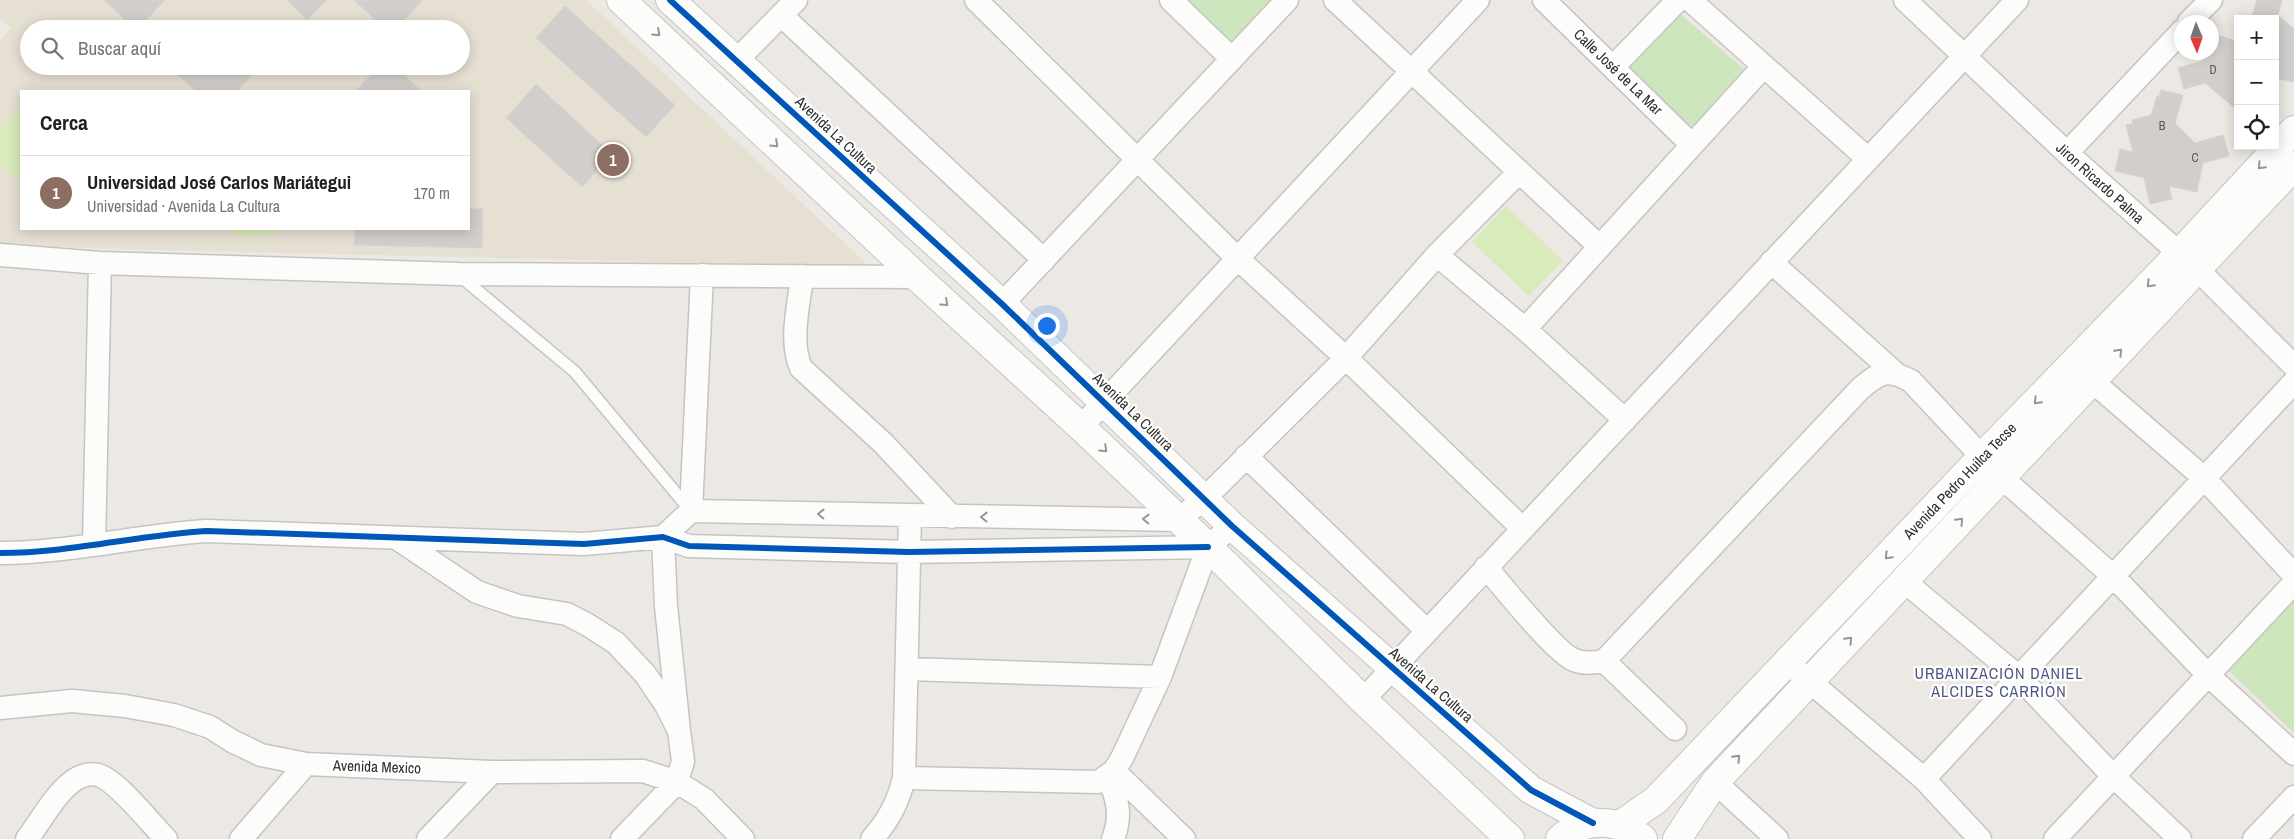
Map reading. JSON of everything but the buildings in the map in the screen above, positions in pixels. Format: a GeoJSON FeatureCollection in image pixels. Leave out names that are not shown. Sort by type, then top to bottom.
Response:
{"type":"FeatureCollection","features":[{"type":"Feature","properties":{"kind":"street"},"geometry":{"type":"LineString","coordinates":[[621,0],[917,277],[1081,427],[1208,547],[1363,700],[1510,839]]}},
{"type":"Feature","properties":{"kind":"street","name":"Avenida La Cultura"},"geometry":{"type":"LineString","coordinates":[[670,0],[1002,304],[1232,526],[1531,790],[1593,823]]}},
{"type":"Feature","properties":{"kind":"street"},"geometry":{"type":"LineString","coordinates":[[976,0],[1237,258],[1346,358],[1523,530]]}},
{"type":"Feature","properties":{"kind":"street"},"geometry":{"type":"LineString","coordinates":[[1171,0],[1232,59]]}},
{"type":"Feature","properties":{"kind":"street"},"geometry":{"type":"LineString","coordinates":[[1002,304],[1286,0]]}},
{"type":"Feature","properties":{"kind":"street"},"geometry":{"type":"LineString","coordinates":[[1335,0],[1599,246]]}},
{"type":"Feature","properties":{"kind":"street"},"geometry":{"type":"LineString","coordinates":[[1081,427],[1478,0]]}},
{"type":"Feature","properties":{"kind":"street","name":"Calle José de La Mar"},"geometry":{"type":"LineString","coordinates":[[1544,0],[1692,145]]}},
{"type":"Feature","properties":{"kind":"street"},"geometry":{"type":"LineString","coordinates":[[1613,67],[1678,0]]}},
{"type":"Feature","properties":{"kind":"street"},"geometry":{"type":"LineString","coordinates":[[1690,0],[1868,159]]}},
{"type":"Feature","properties":{"kind":"street","name":"Jiron Ricardo Palma"},"geometry":{"type":"LineString","coordinates":[[1905,0],[2067,153],[2189,262],[2294,366]]}},
{"type":"Feature","properties":{"kind":"street"},"geometry":{"type":"LineString","coordinates":[[1363,700],[1426,630],[1523,530],[2017,0]]}},
{"type":"Feature","properties":{"kind":"street"},"geometry":{"type":"LineString","coordinates":[[2196,15],[2210,0]]}},
{"type":"Feature","properties":{"kind":"street"},"geometry":{"type":"LineString","coordinates":[[736,60],[788,7],[1044,260]]}},
{"type":"Feature","properties":{"kind":"street"},"geometry":{"type":"LineString","coordinates":[[2067,153],[2174,39]]}},
{"type":"Feature","properties":{"kind":"street"},"geometry":{"type":"LineString","coordinates":[[1525,329],[1764,66]]}},
{"type":"Feature","properties":{"kind":"street","name":"Avenida Pedro Huilca Tecse"},"geometry":{"type":"LineString","coordinates":[[1631,832],[1656,800],[1982,457],[2189,262],[2291,157]]}},
{"type":"Feature","properties":{"kind":"street"},"geometry":{"type":"LineString","coordinates":[[622,839],[677,782],[682,761],[666,606],[663,537],[691,511],[1178,520],[1205,498],[1346,358],[1437,255],[1519,172]]}},
{"type":"Feature","properties":{"kind":"street"},"geometry":{"type":"LineString","coordinates":[[0,255],[100,263],[459,274],[917,277]]}},
{"type":"Feature","properties":{"kind":"street"},"geometry":{"type":"LineString","coordinates":[[1437,255],[1525,329],[1625,420]]}},
{"type":"Feature","properties":{"kind":"street"},"geometry":{"type":"LineString","coordinates":[[1771,262],[1895,373],[1911,381],[2001,477],[2113,576],[2208,675],[2294,754]]}},
{"type":"Feature","properties":{"kind":"street","name":"Avenida Pedro Huilca Tecse"},"geometry":{"type":"LineString","coordinates":[[1676,839],[1715,782],[2092,381],[2189,262]]}},
{"type":"Feature","properties":{"kind":"street"},"geometry":{"type":"LineString","coordinates":[[94,545],[100,263]]}},
{"type":"Feature","properties":{"kind":"street"},"geometry":{"type":"LineString","coordinates":[[691,511],[702,275]]}},
{"type":"Feature","properties":{"kind":"street"},"geometry":{"type":"LineString","coordinates":[[802,276],[795,345],[796,358],[801,368],[884,444],[952,517]]}},
{"type":"Feature","properties":{"kind":"street"},"geometry":{"type":"LineString","coordinates":[[1486,567],[1558,648],[1572,659],[1588,663],[1604,661],[1860,388],[1878,374],[1895,373]]}},
{"type":"Feature","properties":{"kind":"street"},"geometry":{"type":"LineString","coordinates":[[2092,381],[2204,478],[2294,575]]}},
{"type":"Feature","properties":{"kind":"street"},"geometry":{"type":"LineString","coordinates":[[1924,779],[2294,382]]}},
{"type":"Feature","properties":{"kind":"street"},"geometry":{"type":"LineString","coordinates":[[1246,456],[1426,630]]}},
{"type":"Feature","properties":{"kind":"street"},"geometry":{"type":"LineString","coordinates":[[872,839],[888,821],[899,798],[904,778],[910,516]]}},
{"type":"Feature","properties":{"kind":"street"},"geometry":{"type":"LineString","coordinates":[[904,778],[1098,782],[1111,774],[1160,677],[1208,547],[1232,526]]}},
{"type":"Feature","properties":{"kind":"street"},"geometry":{"type":"LineString","coordinates":[[0,552],[32,553],[162,534],[207,531],[584,544],[663,537],[689,546],[909,552],[1208,547]]}},
{"type":"Feature","properties":{"kind":"street"},"geometry":{"type":"LineString","coordinates":[[398,539],[477,592],[518,606],[567,614],[616,643],[645,674],[666,705],[680,731]]}},
{"type":"Feature","properties":{"kind":"street"},"geometry":{"type":"LineString","coordinates":[[1904,581],[2019,677],[2113,776],[2180,839]]}},
{"type":"Feature","properties":{"kind":"street"},"geometry":{"type":"LineString","coordinates":[[2055,839],[2294,583]]}},
{"type":"Feature","properties":{"kind":"street"},"geometry":{"type":"LineString","coordinates":[[1604,661],[1675,729]]}},
{"type":"Feature","properties":{"kind":"street"},"geometry":{"type":"LineString","coordinates":[[1787,662],[1808,682],[1924,779],[1980,839]]}},
{"type":"Feature","properties":{"kind":"street"},"geometry":{"type":"LineString","coordinates":[[907,669],[1160,677]]}},
{"type":"Feature","properties":{"kind":"street","name":"Avenida Mexico"},"geometry":{"type":"LineString","coordinates":[[0,708],[72,702],[126,706],[174,715],[210,727],[232,741],[261,755],[306,764],[492,772],[643,771],[677,782],[704,799],[743,839]]}},
{"type":"Feature","properties":{"kind":"street"},"geometry":{"type":"LineString","coordinates":[[242,839],[306,764]]}},
{"type":"Feature","properties":{"kind":"street"},"geometry":{"type":"LineString","coordinates":[[428,839],[492,772]]}},
{"type":"Feature","properties":{"kind":"street"},"geometry":{"type":"LineString","coordinates":[[1111,774],[1119,811],[1112,839]]}},
{"type":"Feature","properties":{"kind":"street"},"geometry":{"type":"LineString","coordinates":[[1111,774],[1184,839]]}},
{"type":"Feature","properties":{"kind":"street"},"geometry":{"type":"LineString","coordinates":[[27,839],[62,793],[72,782],[84,775],[99,776],[113,783],[166,839]]}},
{"type":"Feature","properties":{"kind":"street"},"geometry":{"type":"LineString","coordinates":[[1715,782],[1777,839]]}},
{"type":"Feature","properties":{"kind":"street"},"geometry":{"type":"LineString","coordinates":[[2254,839],[2294,797]]}},
{"type":"Feature","properties":{"kind":"street"},"geometry":{"type":"LineString","coordinates":[[1560,839],[1578,826],[1593,823],[1631,832]]}},
{"type":"Feature","properties":{"kind":"lane"},"geometry":{"type":"LineString","coordinates":[[459,274],[575,372],[691,511]]}},
{"type":"Feature","properties":{"kind":"shaded area"},"geometry":{"type":"Polygon","coordinates":[[[0,0],[586,0],[870,267],[0,246],[0,40],[11,28],[0,19],[0,0]]]}},
{"type":"Feature","properties":{"kind":"green space"},"geometry":{"type":"Polygon","coordinates":[[[1172,0],[1272,0],[1223,51],[1172,0]]]}},
{"type":"Feature","properties":{"kind":"green space"},"geometry":{"type":"Polygon","coordinates":[[[1677,11],[1745,70],[1685,137],[1619,74],[1677,11]]]}},
{"type":"Feature","properties":{"kind":"green space"},"geometry":{"type":"Polygon","coordinates":[[[20,107],[20,183],[0,164],[0,128],[20,107]]]}},
{"type":"Feature","properties":{"kind":"green space"},"geometry":{"type":"Polygon","coordinates":[[[1506,206],[1563,261],[1529,296],[1472,242],[1506,206]]]}},
{"type":"Feature","properties":{"kind":"green space"},"geometry":{"type":"Polygon","coordinates":[[[234,230],[277,230],[277,235],[234,236],[234,230]]]}},
{"type":"Feature","properties":{"kind":"green space"},"geometry":{"type":"Polygon","coordinates":[[[2294,600],[2294,733],[2229,671],[2294,600]]]}},
{"type":"Feature","properties":{"kind":"cycle path"},"geometry":{"type":"LineString","coordinates":[[670,0],[1002,304],[1232,526],[1531,790],[1593,823]]}},
{"type":"Feature","properties":{"kind":"cycle path"},"geometry":{"type":"LineString","coordinates":[[0,553],[52,550],[207,531],[584,544],[663,537],[689,546],[909,552],[1208,547]]}},
{"type":"Feature","properties":{"kind":"place","name":"Universidad José Carlos Mariátegui"},"geometry":{"type":"Point","coordinates":[613,160]}},
{"type":"Feature","properties":{"kind":"district","name":"URBANIZACIÓN DANIEL ALCIDES CARRIÓN"},"geometry":{"type":"Point","coordinates":[1999,682]}}]}
